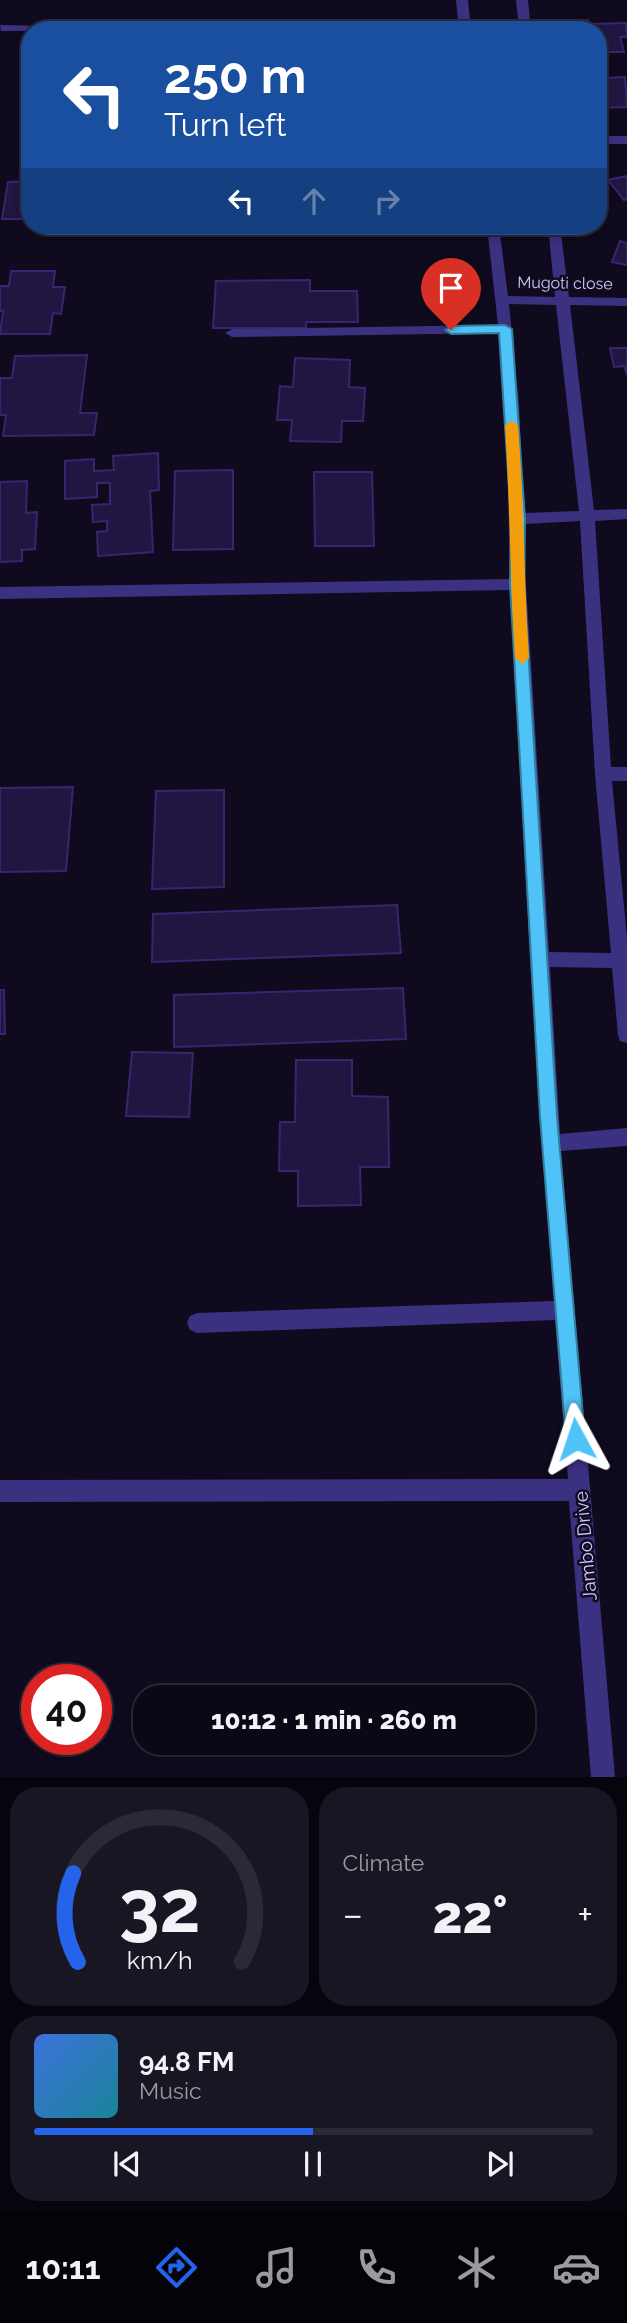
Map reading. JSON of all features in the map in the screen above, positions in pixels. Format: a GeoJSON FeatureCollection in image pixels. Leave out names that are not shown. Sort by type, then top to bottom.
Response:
{"type":"FeatureCollection","features":[{"type":"Feature","properties":{"kind":"street"},"geometry":{"type":"LineString","coordinates":[[462,0],[464,21]]}},
{"type":"Feature","properties":{"kind":"street"},"geometry":{"type":"LineString","coordinates":[[522,0],[524,21]]}},
{"type":"Feature","properties":{"kind":"street"},"geometry":{"type":"LineString","coordinates":[[0,16],[0,29],[21,29]]}},
{"type":"Feature","properties":{"kind":"street"},"geometry":{"type":"LineString","coordinates":[[607,140],[627,140]]}},
{"type":"Feature","properties":{"kind":"street","name":"Jambo Drive"},"geometry":{"type":"LineString","coordinates":[[494,235],[503,300],[518,519],[517,584],[551,1143],[603,1777]]}},
{"type":"Feature","properties":{"kind":"street"},"geometry":{"type":"LineString","coordinates":[[555,235],[587,514],[603,774],[627,1035]]}},
{"type":"Feature","properties":{"kind":"street","name":"Mugoti close"},"geometry":{"type":"LineString","coordinates":[[503,300],[627,302]]}},
{"type":"Feature","properties":{"kind":"street"},"geometry":{"type":"LineString","coordinates":[[232,333],[505,329]]}},
{"type":"Feature","properties":{"kind":"street"},"geometry":{"type":"LineString","coordinates":[[518,519],[627,514]]}},
{"type":"Feature","properties":{"kind":"street"},"geometry":{"type":"LineString","coordinates":[[0,593],[517,584]]}},
{"type":"Feature","properties":{"kind":"street"},"geometry":{"type":"LineString","coordinates":[[603,774],[627,774]]}},
{"type":"Feature","properties":{"kind":"street"},"geometry":{"type":"LineString","coordinates":[[539,959],[620,961]]}},
{"type":"Feature","properties":{"kind":"street"},"geometry":{"type":"LineString","coordinates":[[551,1143],[627,1137]]}},
{"type":"Feature","properties":{"kind":"street"},"geometry":{"type":"LineString","coordinates":[[197,1323],[565,1310]]}},
{"type":"Feature","properties":{"kind":"street"},"geometry":{"type":"LineString","coordinates":[[0,1490],[580,1490]]}},
{"type":"Feature","properties":{"kind":"building"},"geometry":{"type":"Polygon","coordinates":[[[626,23],[627,37],[620,37],[624,52],[607,52],[607,24],[626,23]]]}},
{"type":"Feature","properties":{"kind":"building"},"geometry":{"type":"Polygon","coordinates":[[[625,77],[627,107],[607,108],[607,78],[625,77]]]}},
{"type":"Feature","properties":{"kind":"building"},"geometry":{"type":"Polygon","coordinates":[[[627,176],[627,199],[624,200],[608,180],[627,176]]]}},
{"type":"Feature","properties":{"kind":"building"},"geometry":{"type":"Polygon","coordinates":[[[21,181],[21,219],[2,219],[8,182],[21,181]]]}},
{"type":"Feature","properties":{"kind":"building"},"geometry":{"type":"Polygon","coordinates":[[[620,241],[627,243],[627,265],[612,262],[620,241]]]}},
{"type":"Feature","properties":{"kind":"building"},"geometry":{"type":"Polygon","coordinates":[[[11,271],[55,271],[53,287],[65,287],[61,314],[53,313],[50,334],[0,334],[3,311],[0,311],[0,286],[9,286],[11,271]]]}},
{"type":"Feature","properties":{"kind":"building"},"geometry":{"type":"Polygon","coordinates":[[[310,280],[310,291],[357,291],[358,322],[306,322],[306,328],[213,328],[216,281],[310,280]]]}},
{"type":"Feature","properties":{"kind":"building"},"geometry":{"type":"Polygon","coordinates":[[[610,348],[627,348],[627,375],[624,366],[614,367],[610,348]]]}},
{"type":"Feature","properties":{"kind":"building"},"geometry":{"type":"Polygon","coordinates":[[[87,355],[80,413],[97,413],[94,435],[3,436],[6,415],[0,415],[0,378],[12,378],[15,356],[87,355]]]}},
{"type":"Feature","properties":{"kind":"building"},"geometry":{"type":"Polygon","coordinates":[[[295,358],[350,360],[349,387],[365,388],[363,421],[342,421],[341,442],[290,441],[292,420],[277,420],[280,386],[293,387],[295,358]]]}},
{"type":"Feature","properties":{"kind":"building"},"geometry":{"type":"Polygon","coordinates":[[[158,453],[159,490],[150,491],[153,552],[98,556],[97,532],[107,531],[107,521],[93,522],[92,505],[110,504],[110,483],[97,483],[97,497],[65,499],[65,461],[94,459],[94,471],[114,470],[113,456],[158,453]]]}},
{"type":"Feature","properties":{"kind":"building"},"geometry":{"type":"Polygon","coordinates":[[[233,470],[233,549],[173,550],[175,471],[233,470]]]}},
{"type":"Feature","properties":{"kind":"building"},"geometry":{"type":"Polygon","coordinates":[[[314,472],[372,472],[374,546],[315,546],[314,472]]]}},
{"type":"Feature","properties":{"kind":"building"},"geometry":{"type":"Polygon","coordinates":[[[27,481],[26,513],[37,512],[35,549],[22,550],[22,561],[0,562],[0,482],[27,481]]]}},
{"type":"Feature","properties":{"kind":"building"},"geometry":{"type":"Polygon","coordinates":[[[73,787],[66,871],[0,872],[0,788],[73,787]]]}},
{"type":"Feature","properties":{"kind":"building"},"geometry":{"type":"Polygon","coordinates":[[[224,790],[224,887],[152,889],[156,791],[224,790]]]}},
{"type":"Feature","properties":{"kind":"building"},"geometry":{"type":"Polygon","coordinates":[[[397,905],[401,953],[152,962],[153,914],[397,905]]]}},
{"type":"Feature","properties":{"kind":"building"},"geometry":{"type":"Polygon","coordinates":[[[403,988],[406,1039],[174,1047],[174,995],[403,988]]]}},
{"type":"Feature","properties":{"kind":"building"},"geometry":{"type":"Polygon","coordinates":[[[0,990],[4,990],[5,1034],[0,1034],[0,990]]]}},
{"type":"Feature","properties":{"kind":"building"},"geometry":{"type":"Polygon","coordinates":[[[132,1052],[193,1053],[189,1117],[126,1116],[132,1052]]]}},
{"type":"Feature","properties":{"kind":"building"},"geometry":{"type":"Polygon","coordinates":[[[296,1060],[352,1060],[352,1096],[388,1097],[389,1167],[360,1167],[361,1205],[298,1206],[298,1171],[279,1171],[280,1122],[295,1122],[296,1060]]]}},
{"type":"Feature","properties":{"kind":"slow traffic"},"geometry":{"type":"LineString","coordinates":[[512,425],[522,658]]}},
{"type":"Feature","properties":{"kind":"route"},"geometry":{"type":"LineString","coordinates":[[451,330],[505,329],[518,519],[517,584],[549,1117],[576,1439]]}}]}
